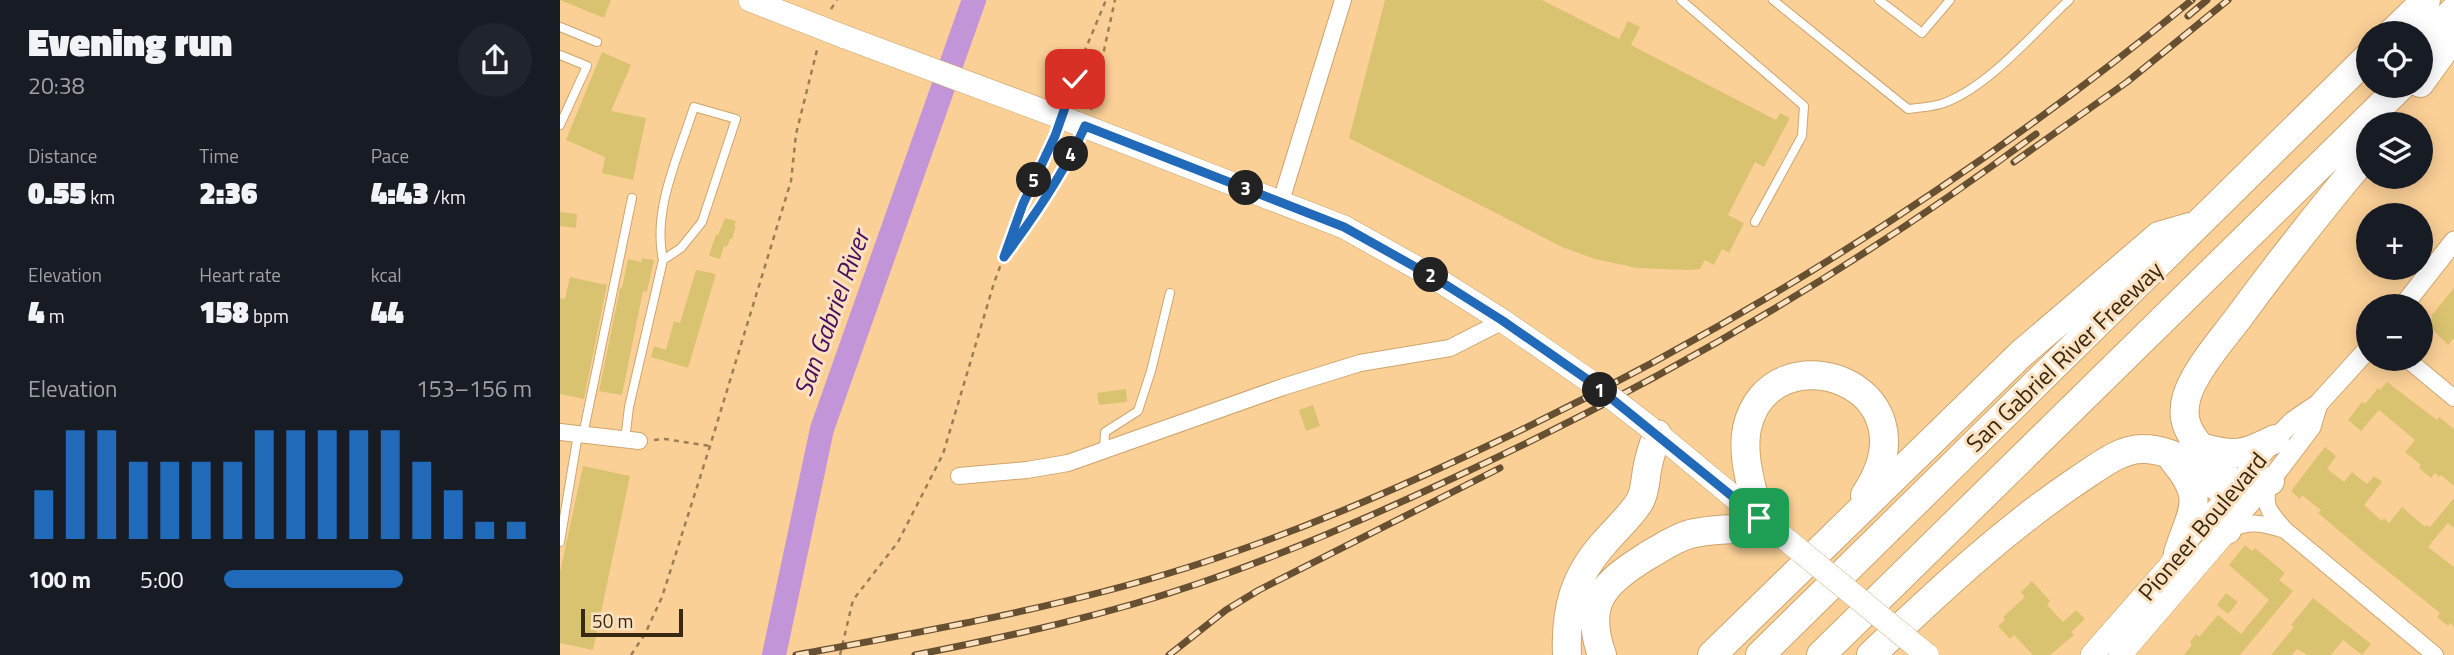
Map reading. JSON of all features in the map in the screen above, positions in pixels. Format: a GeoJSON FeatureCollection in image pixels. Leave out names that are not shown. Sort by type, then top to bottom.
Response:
{"type":"FeatureCollection","features":[{"type":"Feature","properties":{"kind":"highway"},"geometry":{"type":"LineString","coordinates":[[2404,21],[2426,0]]}},
{"type":"Feature","properties":{"kind":"highway"},"geometry":{"type":"LineString","coordinates":[[2430,21],[2452,0]]}},
{"type":"Feature","properties":{"kind":"highway"},"geometry":{"type":"LineString","coordinates":[[2433,32],[2454,10]]}},
{"type":"Feature","properties":{"kind":"highway"},"geometry":{"type":"LineString","coordinates":[[2433,55],[2454,35]]}},
{"type":"Feature","properties":{"kind":"highway"},"geometry":{"type":"LineString","coordinates":[[2433,64],[2454,35]]}},
{"type":"Feature","properties":{"kind":"highway","name":"San Gabriel River Freeway"},"geometry":{"type":"LineString","coordinates":[[1760,655],[2356,69]]}},
{"type":"Feature","properties":{"kind":"highway"},"geometry":{"type":"LineString","coordinates":[[2250,172],[2287,161],[2356,94]]}},
{"type":"Feature","properties":{"kind":"highway"},"geometry":{"type":"LineString","coordinates":[[2303,181],[2306,157],[2367,98]]}},
{"type":"Feature","properties":{"kind":"highway","name":"San Gabriel River Freeway"},"geometry":{"type":"LineString","coordinates":[[1821,655],[2389,98]]}},
{"type":"Feature","properties":{"kind":"highway"},"geometry":{"type":"LineString","coordinates":[[2227,530],[2234,505],[2231,490],[2226,474],[2191,435],[2185,418],[2186,398],[2195,377],[2306,227],[2356,167]]}},
{"type":"Feature","properties":{"kind":"highway"},"geometry":{"type":"LineString","coordinates":[[1712,655],[2021,354],[2159,236],[2199,224]]}},
{"type":"Feature","properties":{"kind":"highway"},"geometry":{"type":"LineString","coordinates":[[1602,655],[1594,634],[1595,609],[1604,589],[1625,570],[1686,535],[1703,531],[1769,526],[1745,448],[1747,430],[1752,414],[1763,396],[1782,383],[1802,375],[1822,375],[1838,379],[1869,399],[1881,420],[1885,442],[1883,460],[1871,486],[1830,538]]}},
{"type":"Feature","properties":{"kind":"highway"},"geometry":{"type":"LineString","coordinates":[[1567,655],[1569,604],[1581,575],[1598,550],[1640,502],[1655,432]]}},
{"type":"Feature","properties":{"kind":"highway"},"geometry":{"type":"LineString","coordinates":[[2200,447],[2221,453],[2247,453],[2275,439]]}},
{"type":"Feature","properties":{"kind":"highway"},"geometry":{"type":"LineString","coordinates":[[1871,655],[1969,563],[2036,509],[2115,456],[2143,449],[2167,454],[2189,462],[2218,487],[2231,490],[2255,488],[2270,481]]}},
{"type":"Feature","properties":{"kind":"highway"},"geometry":{"type":"LineString","coordinates":[[2167,454],[2188,478],[2193,489],[2192,515],[2178,553]]}},
{"type":"Feature","properties":{"kind":"highway"},"geometry":{"type":"LineString","coordinates":[[1703,655],[1747,620]]}},
{"type":"Feature","properties":{"kind":"main road"},"geometry":{"type":"LineString","coordinates":[[750,0],[1344,227],[1435,278],[1591,382],[1927,655]]}},
{"type":"Feature","properties":{"kind":"main road","name":"Pioneer Boulevard"},"geometry":{"type":"LineString","coordinates":[[2120,655],[2227,530]]}},
{"type":"Feature","properties":{"kind":"main road","name":"Pioneer Boulevard"},"geometry":{"type":"LineString","coordinates":[[2092,655],[2170,566],[2178,553]]}},
{"type":"Feature","properties":{"kind":"street"},"geometry":{"type":"LineString","coordinates":[[1281,201],[1343,0]]}},
{"type":"Feature","properties":{"kind":"street"},"geometry":{"type":"LineString","coordinates":[[2412,294],[2454,241]]}},
{"type":"Feature","properties":{"kind":"street"},"geometry":{"type":"LineString","coordinates":[[959,476],[1068,464],[1283,387],[1360,363],[1450,348],[1503,321]]}},
{"type":"Feature","properties":{"kind":"street","name":"Pioneer Boulevard"},"geometry":{"type":"LineString","coordinates":[[2178,553],[2275,439],[2293,421],[2318,404],[2356,361]]}},
{"type":"Feature","properties":{"kind":"street"},"geometry":{"type":"LineString","coordinates":[[2421,371],[2454,398]]}},
{"type":"Feature","properties":{"kind":"street","name":"Pioneer Boulevard"},"geometry":{"type":"LineString","coordinates":[[2227,530],[2270,481],[2311,426],[2318,404]]}},
{"type":"Feature","properties":{"kind":"street"},"geometry":{"type":"LineString","coordinates":[[560,432],[632,441]]}},
{"type":"Feature","properties":{"kind":"street"},"geometry":{"type":"LineString","coordinates":[[2270,481],[2265,498],[2267,510],[2286,530],[2435,655]]}},
{"type":"Feature","properties":{"kind":"street"},"geometry":{"type":"LineString","coordinates":[[2227,530],[2244,523],[2262,523],[2286,530]]}},
{"type":"Feature","properties":{"kind":"lane"},"geometry":{"type":"LineString","coordinates":[[1681,0],[1804,106],[1802,136],[1755,222]]}},
{"type":"Feature","properties":{"kind":"lane"},"geometry":{"type":"LineString","coordinates":[[1773,0],[1908,109],[1940,104],[1960,95],[1999,67],[2069,0]]}},
{"type":"Feature","properties":{"kind":"lane"},"geometry":{"type":"LineString","coordinates":[[1879,0],[1922,33],[1950,0]]}},
{"type":"Feature","properties":{"kind":"lane"},"geometry":{"type":"LineString","coordinates":[[560,27],[597,42]]}},
{"type":"Feature","properties":{"kind":"lane"},"geometry":{"type":"LineString","coordinates":[[560,55],[587,66],[560,125]]}},
{"type":"Feature","properties":{"kind":"lane"},"geometry":{"type":"LineString","coordinates":[[632,441],[629,407],[663,260],[659,241],[663,207],[694,107],[736,119],[702,222],[681,248],[663,260]]}},
{"type":"Feature","properties":{"kind":"lane"},"geometry":{"type":"LineString","coordinates":[[560,542],[580,435],[632,198]]}},
{"type":"Feature","properties":{"kind":"lane"},"geometry":{"type":"LineString","coordinates":[[1104,451],[1105,432],[1138,411],[1170,293]]}},
{"type":"Feature","properties":{"kind":"path"},"geometry":{"type":"LineString","coordinates":[[831,9],[837,0]]}},
{"type":"Feature","properties":{"kind":"path"},"geometry":{"type":"LineString","coordinates":[[1069,100],[1081,60],[1106,0]]}},
{"type":"Feature","properties":{"kind":"path"},"geometry":{"type":"LineString","coordinates":[[1004,257],[1057,177],[1080,125],[1098,83],[1115,0]]}},
{"type":"Feature","properties":{"kind":"path"},"geometry":{"type":"LineString","coordinates":[[631,655],[645,634],[662,597],[710,446],[791,181],[796,134],[818,46]]}},
{"type":"Feature","properties":{"kind":"path"},"geometry":{"type":"LineString","coordinates":[[841,655],[853,600],[898,542],[943,454],[980,324],[1023,204],[1055,136]]}},
{"type":"Feature","properties":{"kind":"path"},"geometry":{"type":"LineString","coordinates":[[632,441],[665,439],[710,446]]}},
{"type":"Feature","properties":{"kind":"building"},"geometry":{"type":"Polygon","coordinates":[[[560,0],[611,0],[604,18],[560,0]]]}},
{"type":"Feature","properties":{"kind":"building"},"geometry":{"type":"Polygon","coordinates":[[[1385,0],[1542,0],[1619,39],[1628,21],[1640,27],[1631,45],[1776,120],[1780,113],[1790,118],[1764,167],[1755,162],[1728,215],[1744,223],[1729,253],[1722,249],[1714,265],[1705,260],[1700,269],[1688,270],[1637,268],[1595,259],[1562,247],[1349,138],[1385,0]]]}},
{"type":"Feature","properties":{"kind":"building"},"geometry":{"type":"Polygon","coordinates":[[[602,52],[631,65],[611,111],[646,118],[633,180],[602,173],[605,157],[566,140],[602,52]]]}},
{"type":"Feature","properties":{"kind":"building"},"geometry":{"type":"Polygon","coordinates":[[[560,212],[577,214],[576,228],[560,226],[560,212]]]}},
{"type":"Feature","properties":{"kind":"building"},"geometry":{"type":"Polygon","coordinates":[[[725,218],[736,221],[736,226],[720,259],[709,256],[725,218]]]}},
{"type":"Feature","properties":{"kind":"building"},"geometry":{"type":"Polygon","coordinates":[[[642,258],[654,260],[647,292],[643,291],[622,395],[599,391],[628,259],[641,262],[642,258]]]}},
{"type":"Feature","properties":{"kind":"building"},"geometry":{"type":"Polygon","coordinates":[[[696,270],[716,274],[688,368],[651,357],[654,346],[666,350],[674,321],[680,323],[696,270]]]}},
{"type":"Feature","properties":{"kind":"building"},"geometry":{"type":"Polygon","coordinates":[[[570,277],[607,285],[584,399],[560,394],[560,298],[565,299],[570,277]]]}},
{"type":"Feature","properties":{"kind":"building"},"geometry":{"type":"Polygon","coordinates":[[[2454,288],[2454,338],[2448,345],[2433,330],[2433,314],[2454,288]]]}},
{"type":"Feature","properties":{"kind":"building"},"geometry":{"type":"Polygon","coordinates":[[[2387,382],[2437,420],[2439,417],[2454,429],[2454,486],[2441,475],[2439,477],[2435,473],[2431,478],[2419,468],[2421,465],[2405,452],[2415,440],[2379,410],[2361,431],[2348,420],[2362,402],[2365,404],[2378,388],[2380,390],[2387,382]]]}},
{"type":"Feature","properties":{"kind":"building"},"geometry":{"type":"Polygon","coordinates":[[[1126,389],[1127,402],[1099,405],[1097,393],[1126,389]]]}},
{"type":"Feature","properties":{"kind":"building"},"geometry":{"type":"Polygon","coordinates":[[[1313,405],[1320,426],[1306,431],[1299,410],[1313,405]]]}},
{"type":"Feature","properties":{"kind":"building"},"geometry":{"type":"Polygon","coordinates":[[[2325,447],[2336,456],[2327,469],[2344,482],[2352,472],[2367,484],[2374,476],[2382,482],[2364,505],[2382,521],[2384,518],[2389,523],[2402,507],[2425,527],[2430,527],[2454,498],[2454,528],[2448,523],[2428,547],[2454,567],[2454,627],[2450,623],[2448,626],[2437,617],[2440,613],[2318,513],[2321,510],[2302,495],[2300,499],[2291,491],[2325,447]]]}},
{"type":"Feature","properties":{"kind":"building"},"geometry":{"type":"Polygon","coordinates":[[[583,466],[630,476],[593,650],[560,643],[560,572],[583,466]]]}},
{"type":"Feature","properties":{"kind":"building"},"geometry":{"type":"Polygon","coordinates":[[[2245,545],[2252,551],[2255,548],[2285,573],[2279,580],[2293,591],[2240,655],[2184,655],[2196,634],[2199,637],[2218,615],[2241,634],[2269,600],[2229,565],[2245,545]]]}},
{"type":"Feature","properties":{"kind":"building"},"geometry":{"type":"Polygon","coordinates":[[[2032,581],[2050,601],[2047,605],[2063,622],[2076,610],[2085,619],[2071,632],[2074,635],[2050,655],[2033,655],[2014,635],[2010,639],[1998,626],[2005,620],[2003,617],[2025,597],[2021,592],[2032,581]]]}},
{"type":"Feature","properties":{"kind":"building"},"geometry":{"type":"Polygon","coordinates":[[[2226,593],[2238,602],[2228,614],[2217,605],[2226,593]]]}},
{"type":"Feature","properties":{"kind":"building"},"geometry":{"type":"Polygon","coordinates":[[[2313,598],[2371,644],[2362,655],[2343,640],[2331,655],[2308,655],[2297,649],[2292,655],[2271,655],[2313,598]]]}},
{"type":"Feature","properties":{"kind":"waterway","name":"San Gabriel River"},"geometry":{"type":"LineString","coordinates":[[774,655],[822,429],[974,0]]}},
{"type":"Feature","properties":{"kind":"railway"},"geometry":{"type":"LineString","coordinates":[[796,655],[993,618],[1186,568],[1306,526],[1460,459],[1682,347],[1858,242],[2029,126],[2192,0]]}},
{"type":"Feature","properties":{"kind":"railway"},"geometry":{"type":"LineString","coordinates":[[2188,16],[2207,0]]}},
{"type":"Feature","properties":{"kind":"railway"},"geometry":{"type":"LineString","coordinates":[[2014,162],[2127,82],[2228,0]]}},
{"type":"Feature","properties":{"kind":"railway"},"geometry":{"type":"LineString","coordinates":[[915,655],[1059,624],[1165,595],[1301,545],[1433,487],[1614,399],[1759,318],[1900,229],[2036,134]]}},
{"type":"Feature","properties":{"kind":"railway"},"geometry":{"type":"LineString","coordinates":[[1169,655],[1226,610],[1259,590],[1500,468]]}},
{"type":"Feature","properties":{"kind":"route"},"geometry":{"type":"LineString","coordinates":[[1075,79],[1055,136],[1023,204],[1004,257],[1070,156],[1085,126],[1344,227],[1435,278],[1591,382],[1759,518]]}}]}
